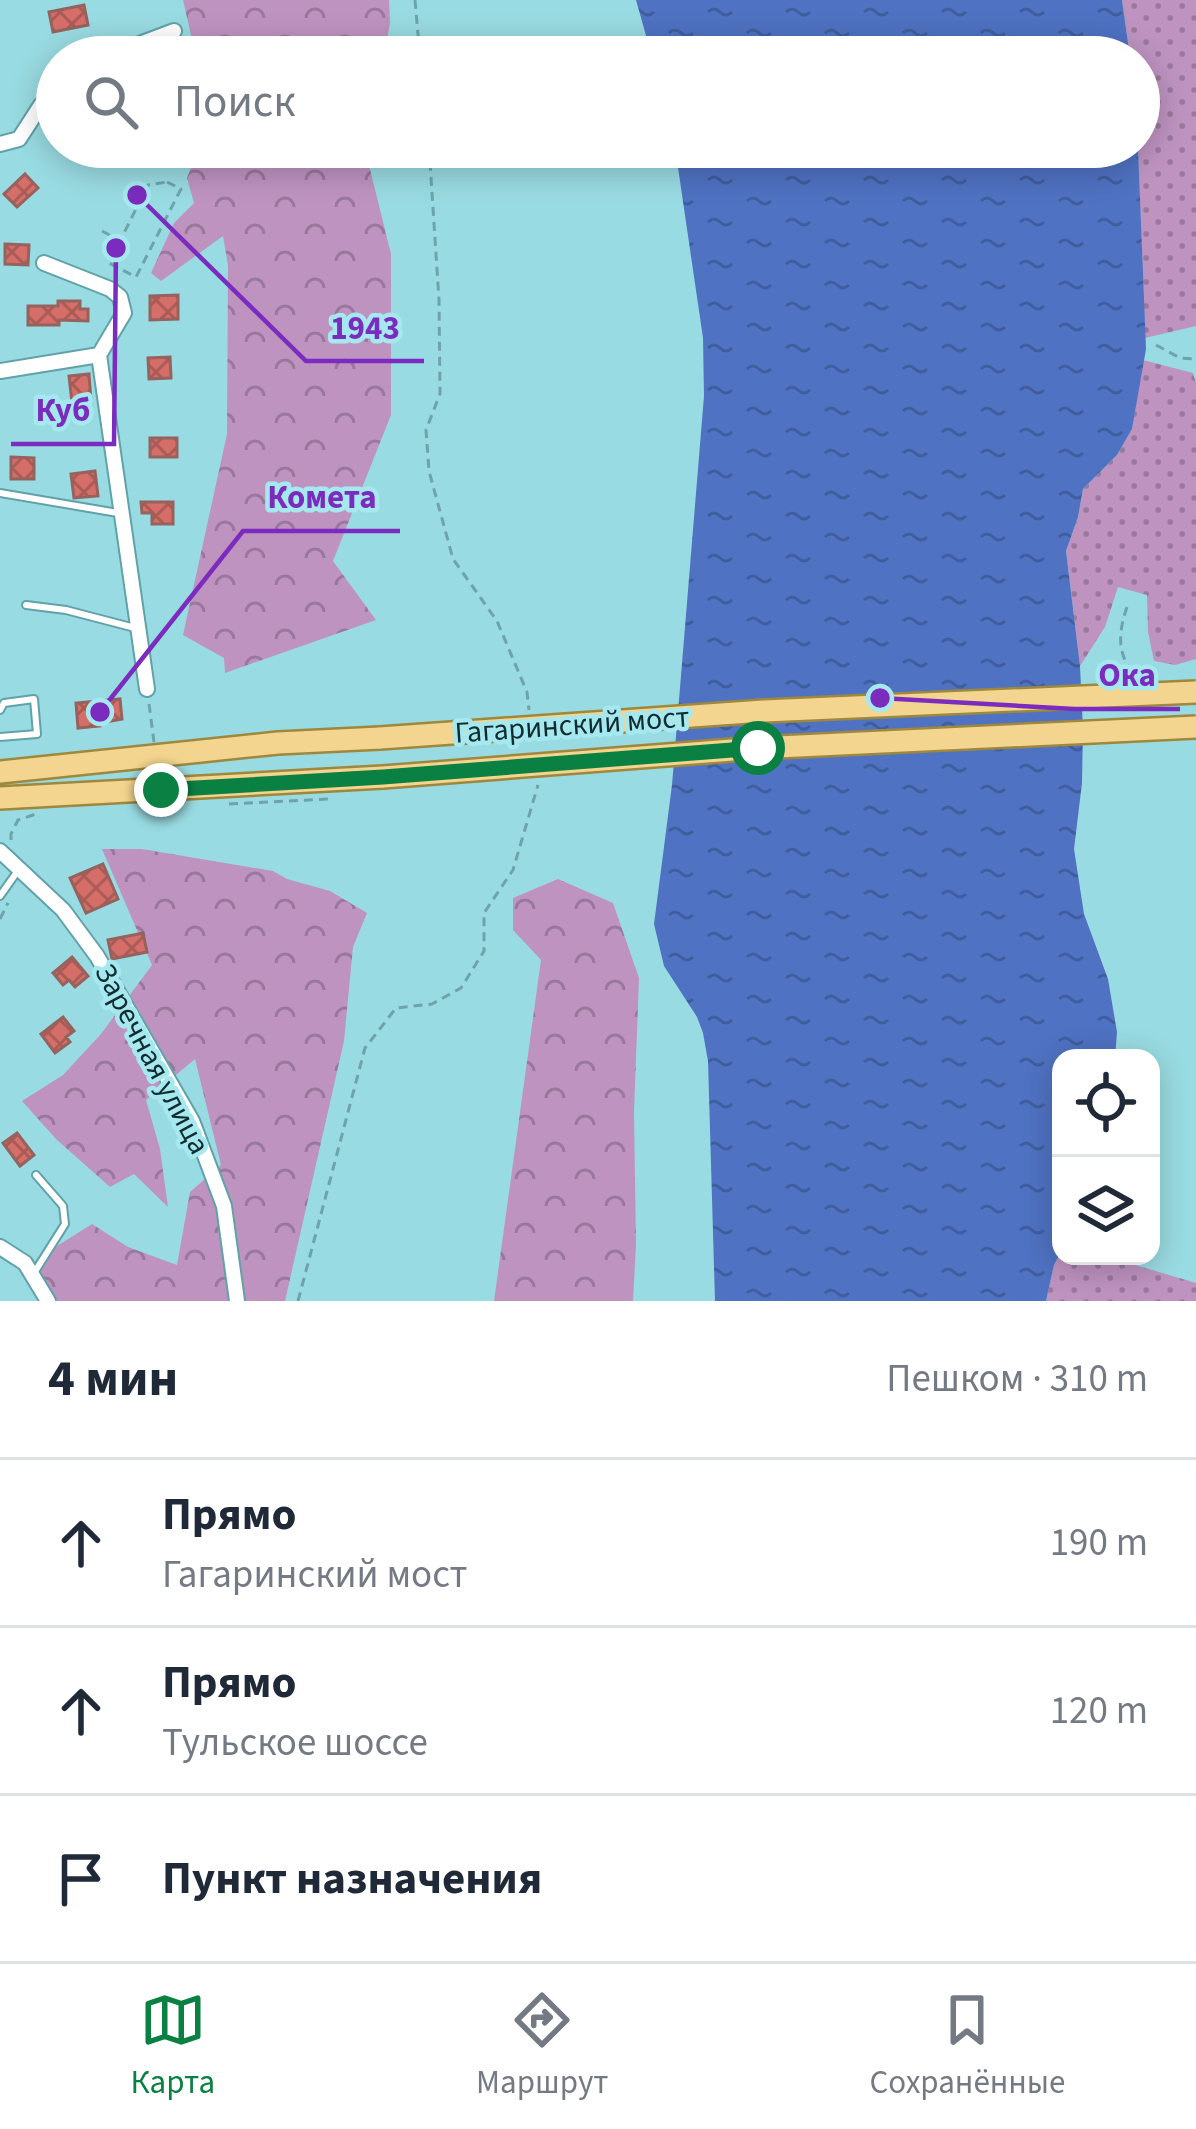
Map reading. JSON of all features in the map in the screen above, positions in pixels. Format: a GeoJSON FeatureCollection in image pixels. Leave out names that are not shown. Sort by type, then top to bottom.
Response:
{"type":"FeatureCollection","features":[{"type":"Feature","properties":{"kind":"main road","name":"Гагаринский мост"},"geometry":{"type":"LineString","coordinates":[[0,772],[278,743],[764,711],[1196,692]]}},
{"type":"Feature","properties":{"kind":"main road","name":"Гагаринский мост"},"geometry":{"type":"LineString","coordinates":[[0,798],[383,777],[758,748],[1196,728]]}},
{"type":"Feature","properties":{"kind":"street"},"geometry":{"type":"LineString","coordinates":[[161,36],[174,31]]}},
{"type":"Feature","properties":{"kind":"street"},"geometry":{"type":"LineString","coordinates":[[0,144],[19,139],[36,113]]}},
{"type":"Feature","properties":{"kind":"street"},"geometry":{"type":"LineString","coordinates":[[44,263],[121,297],[124,313],[99,355],[147,688]]}},
{"type":"Feature","properties":{"kind":"street"},"geometry":{"type":"LineString","coordinates":[[0,370],[99,355]]}},
{"type":"Feature","properties":{"kind":"street","name":"Заречная улица"},"geometry":{"type":"LineString","coordinates":[[6,849],[97,956],[192,1121],[224,1206],[237,1301]]}},
{"type":"Feature","properties":{"kind":"street"},"geometry":{"type":"LineString","coordinates":[[0,1247],[25,1263],[48,1301]]}},
{"type":"Feature","properties":{"kind":"lane"},"geometry":{"type":"LineString","coordinates":[[0,493],[121,513]]}},
{"type":"Feature","properties":{"kind":"lane"},"geometry":{"type":"LineString","coordinates":[[26,605],[138,629]]}},
{"type":"Feature","properties":{"kind":"lane"},"geometry":{"type":"LineString","coordinates":[[0,709],[4,703],[34,699],[37,734],[0,737]]}},
{"type":"Feature","properties":{"kind":"lane"},"geometry":{"type":"LineString","coordinates":[[0,896],[19,869]]}},
{"type":"Feature","properties":{"kind":"lane"},"geometry":{"type":"LineString","coordinates":[[33,1275],[65,1224],[63,1206],[36,1175]]}},
{"type":"Feature","properties":{"kind":"path"},"geometry":{"type":"LineString","coordinates":[[416,0],[419,36]]}},
{"type":"Feature","properties":{"kind":"path"},"geometry":{"type":"LineString","coordinates":[[166,182],[181,189],[136,277],[109,263],[120,240],[148,184],[166,182]]}},
{"type":"Feature","properties":{"kind":"path"},"geometry":{"type":"LineString","coordinates":[[101,231],[120,240]]}},
{"type":"Feature","properties":{"kind":"path"},"geometry":{"type":"LineString","coordinates":[[1156,345],[1180,358],[1196,359]]}},
{"type":"Feature","properties":{"kind":"path"},"geometry":{"type":"LineString","coordinates":[[1127,607],[1118,634],[1127,668],[1143,683]]}},
{"type":"Feature","properties":{"kind":"path"},"geometry":{"type":"LineString","coordinates":[[147,688],[154,743]]}},
{"type":"Feature","properties":{"kind":"path"},"geometry":{"type":"LineString","coordinates":[[217,804],[329,799]]}},
{"type":"Feature","properties":{"kind":"path"},"geometry":{"type":"LineString","coordinates":[[6,849],[18,820],[38,814]]}},
{"type":"Feature","properties":{"kind":"path"},"geometry":{"type":"LineString","coordinates":[[0,920],[9,901]]}},
{"type":"Feature","properties":{"kind":"green space"},"geometry":{"type":"Polygon","coordinates":[[[183,0],[389,0],[388,36],[191,36],[183,0]]]}},
{"type":"Feature","properties":{"kind":"green space"},"geometry":{"type":"Polygon","coordinates":[[[1122,0],[1196,0],[1196,326],[1145,338],[1139,168],[1160,168],[1160,36],[1127,36],[1122,0]]]}},
{"type":"Feature","properties":{"kind":"green space"},"geometry":{"type":"Polygon","coordinates":[[[191,168],[370,168],[391,254],[391,415],[333,561],[376,620],[225,673],[224,658],[183,635],[227,434],[228,266],[223,236],[161,281],[151,273],[174,223],[194,203],[187,178],[191,168]]]}},
{"type":"Feature","properties":{"kind":"green space"},"geometry":{"type":"Polygon","coordinates":[[[1143,360],[1193,373],[1196,383],[1196,659],[1175,665],[1154,661],[1147,595],[1118,587],[1105,627],[1080,666],[1066,551],[1083,489],[1117,455],[1132,429],[1143,360]]]}},
{"type":"Feature","properties":{"kind":"green space"},"geometry":{"type":"Polygon","coordinates":[[[102,849],[142,849],[273,871],[330,891],[367,913],[353,947],[344,1041],[285,1301],[47,1301],[35,1277],[57,1246],[92,1224],[128,1247],[177,1265],[190,1192],[221,1165],[195,1059],[146,1100],[160,1149],[168,1207],[134,1174],[110,1187],[22,1101],[63,1075],[101,1034],[152,965],[102,849]]]}},
{"type":"Feature","properties":{"kind":"green space"},"geometry":{"type":"Polygon","coordinates":[[[558,879],[613,903],[639,978],[633,1301],[494,1301],[541,960],[513,930],[513,898],[558,879]]]}},
{"type":"Feature","properties":{"kind":"green space"},"geometry":{"type":"Polygon","coordinates":[[[1054,1265],[1135,1265],[1196,1283],[1196,1301],[1046,1301],[1054,1265]]]}},
{"type":"Feature","properties":{"kind":"water"},"geometry":{"type":"Polygon","coordinates":[[[636,0],[1122,0],[1127,36],[646,36],[636,0]]]}},
{"type":"Feature","properties":{"kind":"water"},"geometry":{"type":"Polygon","coordinates":[[[678,168],[1139,168],[1146,349],[1132,429],[1117,455],[1083,489],[1066,551],[1083,730],[1074,849],[1084,914],[1108,979],[1116,1049],[1052,1049],[1054,1265],[1046,1301],[715,1301],[708,1061],[697,1017],[664,966],[654,924],[672,785],[704,396],[703,338],[678,168]]]}},
{"type":"Feature","properties":{"kind":"building"},"geometry":{"type":"Polygon","coordinates":[[[84,5],[88,25],[53,32],[49,12],[84,5]]]}},
{"type":"Feature","properties":{"kind":"building"},"geometry":{"type":"Polygon","coordinates":[[[25,174],[38,188],[17,207],[4,194],[25,174]]]}},
{"type":"Feature","properties":{"kind":"building"},"geometry":{"type":"Polygon","coordinates":[[[5,244],[29,245],[28,265],[5,264],[5,244]]]}},
{"type":"Feature","properties":{"kind":"building"},"geometry":{"type":"Polygon","coordinates":[[[178,295],[178,319],[150,320],[150,296],[178,295]]]}},
{"type":"Feature","properties":{"kind":"building"},"geometry":{"type":"Polygon","coordinates":[[[58,301],[80,301],[80,309],[88,309],[88,321],[28,325],[28,306],[58,306],[58,301]]]}},
{"type":"Feature","properties":{"kind":"building"},"geometry":{"type":"Polygon","coordinates":[[[170,357],[171,378],[149,379],[148,358],[170,357]]]}},
{"type":"Feature","properties":{"kind":"building"},"geometry":{"type":"Polygon","coordinates":[[[89,374],[91,401],[72,403],[69,376],[89,374]]]}},
{"type":"Feature","properties":{"kind":"building"},"geometry":{"type":"Polygon","coordinates":[[[150,438],[177,438],[177,457],[150,457],[150,438]]]}},
{"type":"Feature","properties":{"kind":"building"},"geometry":{"type":"Polygon","coordinates":[[[11,457],[34,458],[34,479],[11,479],[11,457]]]}},
{"type":"Feature","properties":{"kind":"building"},"geometry":{"type":"Polygon","coordinates":[[[95,471],[98,496],[74,498],[71,474],[95,471]]]}},
{"type":"Feature","properties":{"kind":"building"},"geometry":{"type":"Polygon","coordinates":[[[141,502],[173,502],[173,524],[152,524],[152,513],[142,513],[141,502]]]}},
{"type":"Feature","properties":{"kind":"building"},"geometry":{"type":"Polygon","coordinates":[[[120,699],[122,719],[78,728],[76,703],[120,699]]]}},
{"type":"Feature","properties":{"kind":"building"},"geometry":{"type":"Polygon","coordinates":[[[103,864],[118,899],[86,913],[70,878],[103,864]]]}},
{"type":"Feature","properties":{"kind":"building"},"geometry":{"type":"Polygon","coordinates":[[[143,933],[147,952],[112,959],[108,940],[143,933]]]}},
{"type":"Feature","properties":{"kind":"building"},"geometry":{"type":"Polygon","coordinates":[[[72,957],[88,976],[75,987],[69,980],[63,985],[53,973],[72,957]]]}},
{"type":"Feature","properties":{"kind":"building"},"geometry":{"type":"Polygon","coordinates":[[[63,1017],[74,1031],[66,1037],[70,1042],[55,1053],[41,1034],[63,1017]]]}},
{"type":"Feature","properties":{"kind":"building"},"geometry":{"type":"Polygon","coordinates":[[[17,1133],[34,1155],[20,1166],[3,1143],[17,1133]]]}},
{"type":"Feature","properties":{"kind":"place","name":"1943"},"geometry":{"type":"Point","coordinates":[137,195]}},
{"type":"Feature","properties":{"kind":"place","name":"Куб"},"geometry":{"type":"Point","coordinates":[116,248]}},
{"type":"Feature","properties":{"kind":"place","name":"Ока"},"geometry":{"type":"Point","coordinates":[880,698]}},
{"type":"Feature","properties":{"kind":"place","name":"Комета"},"geometry":{"type":"Point","coordinates":[100,712]}},
{"type":"Feature","properties":{"kind":"route"},"geometry":{"type":"LineString","coordinates":[[161,790],[758,748]]}}]}
